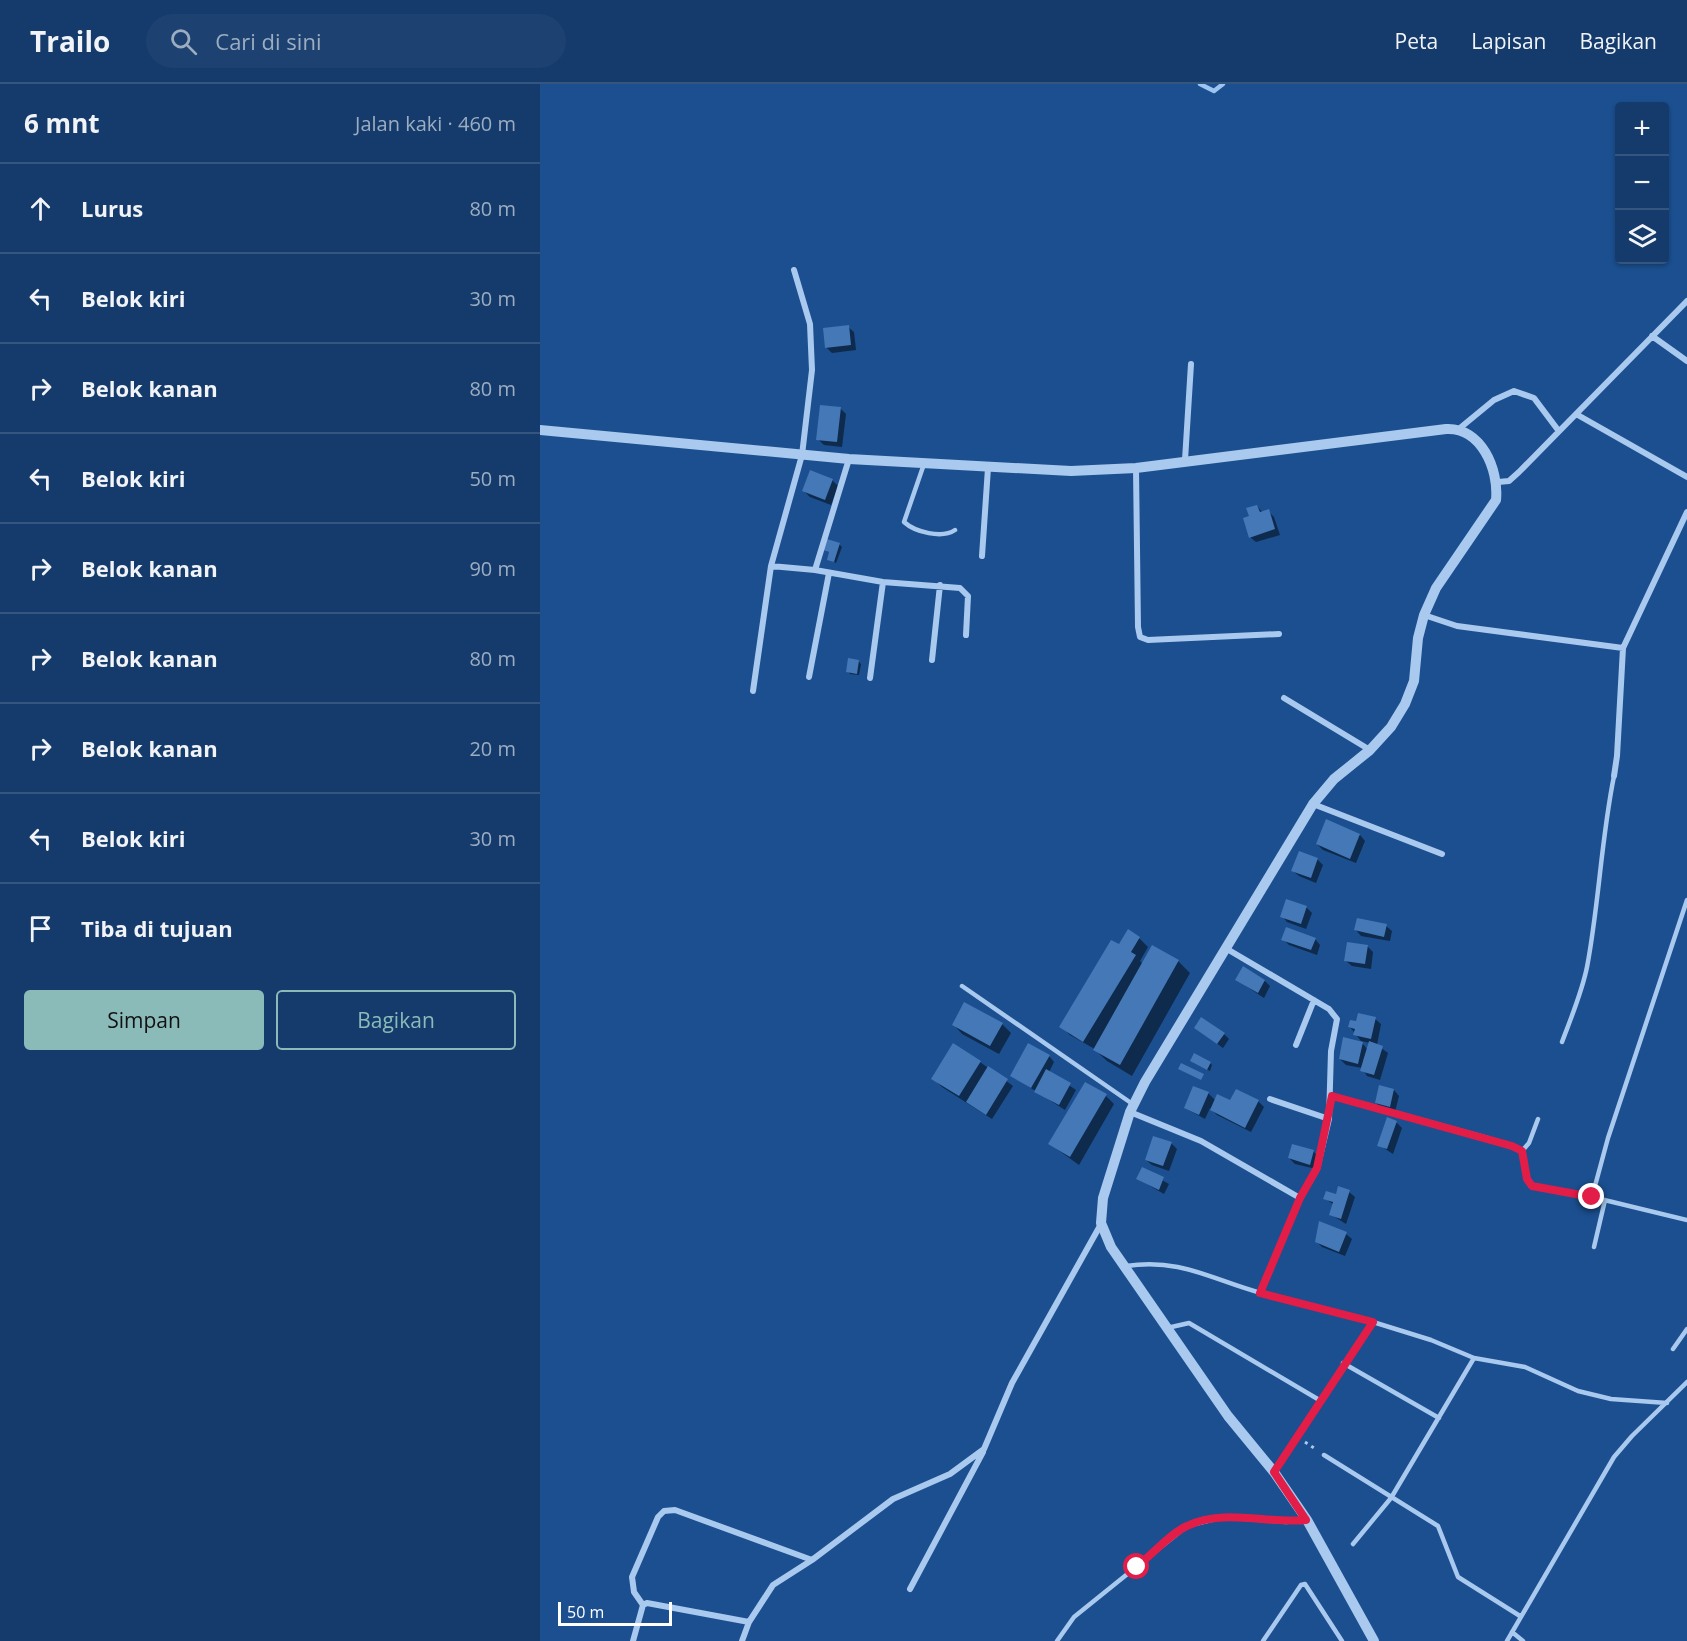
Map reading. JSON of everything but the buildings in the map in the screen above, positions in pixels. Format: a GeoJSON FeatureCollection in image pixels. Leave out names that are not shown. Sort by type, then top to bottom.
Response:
{"type":"FeatureCollection","features":[{"type":"Feature","properties":{"kind":"street"},"geometry":{"type":"LineString","coordinates":[[753,691],[771,566],[802,455],[813,345],[810,324],[794,270]]}},
{"type":"Feature","properties":{"kind":"street"},"geometry":{"type":"LineString","coordinates":[[1498,482],[1509,481],[1687,301]]}},
{"type":"Feature","properties":{"kind":"street"},"geometry":{"type":"LineString","coordinates":[[1652,336],[1687,361]]}},
{"type":"Feature","properties":{"kind":"street"},"geometry":{"type":"LineString","coordinates":[[1185,460],[1191,364]]}},
{"type":"Feature","properties":{"kind":"street"},"geometry":{"type":"LineString","coordinates":[[540,430],[849,459],[1071,471],[1136,468],[1185,460],[1460,428],[1494,400],[1514,391],[1534,398],[1558,430]]}},
{"type":"Feature","properties":{"kind":"street"},"geometry":{"type":"LineString","coordinates":[[1576,414],[1687,477]]}},
{"type":"Feature","properties":{"kind":"street"},"geometry":{"type":"LineString","coordinates":[[910,1589],[984,1449],[1012,1383],[1101,1223],[1103,1198],[1132,1108],[1166,1043],[1227,949],[1313,804],[1334,779],[1370,750],[1391,727],[1405,704],[1414,681],[1418,638],[1424,615],[1436,588],[1496,500],[1498,482],[1493,466],[1474,437],[1460,428]]}},
{"type":"Feature","properties":{"kind":"street"},"geometry":{"type":"LineString","coordinates":[[815,570],[849,459]]}},
{"type":"Feature","properties":{"kind":"street"},"geometry":{"type":"LineString","coordinates":[[982,556],[988,468]]}},
{"type":"Feature","properties":{"kind":"street"},"geometry":{"type":"LineString","coordinates":[[1136,468],[1140,637],[1148,640],[1279,634]]}},
{"type":"Feature","properties":{"kind":"street"},"geometry":{"type":"LineString","coordinates":[[1614,776],[1623,648],[1687,512]]}},
{"type":"Feature","properties":{"kind":"street"},"geometry":{"type":"LineString","coordinates":[[771,566],[815,570],[884,582],[940,585],[966,591],[968,596],[966,635]]}},
{"type":"Feature","properties":{"kind":"street"},"geometry":{"type":"LineString","coordinates":[[809,677],[829,573]]}},
{"type":"Feature","properties":{"kind":"street"},"geometry":{"type":"LineString","coordinates":[[870,678],[884,582]]}},
{"type":"Feature","properties":{"kind":"street"},"geometry":{"type":"LineString","coordinates":[[932,660],[940,585]]}},
{"type":"Feature","properties":{"kind":"street"},"geometry":{"type":"LineString","coordinates":[[1424,615],[1457,626],[1623,648]]}},
{"type":"Feature","properties":{"kind":"street"},"geometry":{"type":"LineString","coordinates":[[1284,699],[1370,750]]}},
{"type":"Feature","properties":{"kind":"street"},"geometry":{"type":"LineString","coordinates":[[1313,804],[1442,854]]}},
{"type":"Feature","properties":{"kind":"street"},"geometry":{"type":"LineString","coordinates":[[1227,949],[1333,1012],[1336,1019],[1331,1051],[1332,1096],[1317,1168],[1300,1198],[1260,1293]]}},
{"type":"Feature","properties":{"kind":"street"},"geometry":{"type":"LineString","coordinates":[[1296,1045],[1314,1000]]}},
{"type":"Feature","properties":{"kind":"street"},"geometry":{"type":"LineString","coordinates":[[1332,1096],[1488,1139]]}},
{"type":"Feature","properties":{"kind":"street"},"geometry":{"type":"LineString","coordinates":[[1270,1099],[1329,1119]]}},
{"type":"Feature","properties":{"kind":"street"},"geometry":{"type":"LineString","coordinates":[[1132,1108],[1201,1141],[1300,1198]]}},
{"type":"Feature","properties":{"kind":"street"},"geometry":{"type":"LineString","coordinates":[[1101,1223],[1111,1247],[1124,1266],[1228,1416],[1274,1472],[1306,1520],[1374,1641]]}},
{"type":"Feature","properties":{"kind":"street"},"geometry":{"type":"LineString","coordinates":[[742,1641],[749,1622],[773,1585],[812,1560],[893,1499],[950,1474],[984,1449]]}},
{"type":"Feature","properties":{"kind":"street"},"geometry":{"type":"LineString","coordinates":[[643,1605],[634,1592],[632,1577],[658,1517],[664,1511],[675,1510],[812,1560]]}},
{"type":"Feature","properties":{"kind":"street"},"geometry":{"type":"LineString","coordinates":[[643,1605],[672,1606],[749,1622]]}},
{"type":"Feature","properties":{"kind":"street"},"geometry":{"type":"LineString","coordinates":[[633,1641],[643,1605]]}},
{"type":"Feature","properties":{"kind":"lane"},"geometry":{"type":"LineString","coordinates":[[924,464],[904,522],[923,532],[950,534],[955,530]]}},
{"type":"Feature","properties":{"kind":"lane"},"geometry":{"type":"LineString","coordinates":[[1562,1042],[1587,970],[1597,902],[1603,833],[1614,776]]}},
{"type":"Feature","properties":{"kind":"lane"},"geometry":{"type":"LineString","coordinates":[[1592,1197],[1608,1138],[1687,900]]}},
{"type":"Feature","properties":{"kind":"lane"},"geometry":{"type":"LineString","coordinates":[[962,986],[1132,1108]]}},
{"type":"Feature","properties":{"kind":"lane"},"geometry":{"type":"LineString","coordinates":[[1522,1151],[1529,1143],[1538,1119]]}},
{"type":"Feature","properties":{"kind":"lane"},"geometry":{"type":"LineString","coordinates":[[1488,1139],[1522,1151]]}},
{"type":"Feature","properties":{"kind":"lane"},"geometry":{"type":"LineString","coordinates":[[1522,1151],[1527,1179],[1532,1186],[1592,1197],[1687,1220]]}},
{"type":"Feature","properties":{"kind":"lane"},"geometry":{"type":"LineString","coordinates":[[1594,1247],[1605,1200]]}},
{"type":"Feature","properties":{"kind":"lane"},"geometry":{"type":"LineString","coordinates":[[1124,1266],[1152,1262],[1181,1266],[1260,1293],[1373,1322],[1431,1340],[1474,1358],[1525,1367],[1578,1391],[1611,1399],[1667,1403]]}},
{"type":"Feature","properties":{"kind":"lane"},"geometry":{"type":"LineString","coordinates":[[1274,1472],[1322,1401],[1343,1364],[1373,1322]]}},
{"type":"Feature","properties":{"kind":"lane"},"geometry":{"type":"LineString","coordinates":[[1167,1328],[1190,1323],[1322,1401]]}},
{"type":"Feature","properties":{"kind":"lane"},"geometry":{"type":"LineString","coordinates":[[1673,1349],[1687,1329]]}},
{"type":"Feature","properties":{"kind":"lane"},"geometry":{"type":"LineString","coordinates":[[1353,1544],[1391,1498],[1474,1358]]}},
{"type":"Feature","properties":{"kind":"lane"},"geometry":{"type":"LineString","coordinates":[[1343,1364],[1439,1418]]}},
{"type":"Feature","properties":{"kind":"lane"},"geometry":{"type":"LineString","coordinates":[[1507,1641],[1614,1457],[1687,1382]]}},
{"type":"Feature","properties":{"kind":"lane"},"geometry":{"type":"LineString","coordinates":[[1324,1455],[1438,1526],[1458,1576],[1520,1616]]}},
{"type":"Feature","properties":{"kind":"lane"},"geometry":{"type":"LineString","coordinates":[[1057,1641],[1074,1617],[1187,1526],[1224,1517],[1286,1522],[1306,1520]]}},
{"type":"Feature","properties":{"kind":"lane"},"geometry":{"type":"LineString","coordinates":[[1263,1641],[1301,1585],[1305,1584],[1342,1641]]}},
{"type":"Feature","properties":{"kind":"lane"},"geometry":{"type":"LineString","coordinates":[[1512,1632],[1523,1641]]}},
{"type":"Feature","properties":{"kind":"path"},"geometry":{"type":"LineString","coordinates":[[1296,1437],[1324,1455]]}},
{"type":"Feature","properties":{"kind":"waterway"},"geometry":{"type":"LineString","coordinates":[[1200,84],[1214,91],[1223,84]]}},
{"type":"Feature","properties":{"kind":"route"},"geometry":{"type":"LineString","coordinates":[[1137,1567],[1187,1526],[1224,1517],[1286,1522],[1306,1520],[1274,1472],[1322,1401],[1343,1364],[1373,1322],[1260,1293],[1300,1198],[1317,1168],[1332,1096],[1512,1146],[1522,1151],[1527,1179],[1532,1186],[1543,1186],[1592,1197]]}}]}
